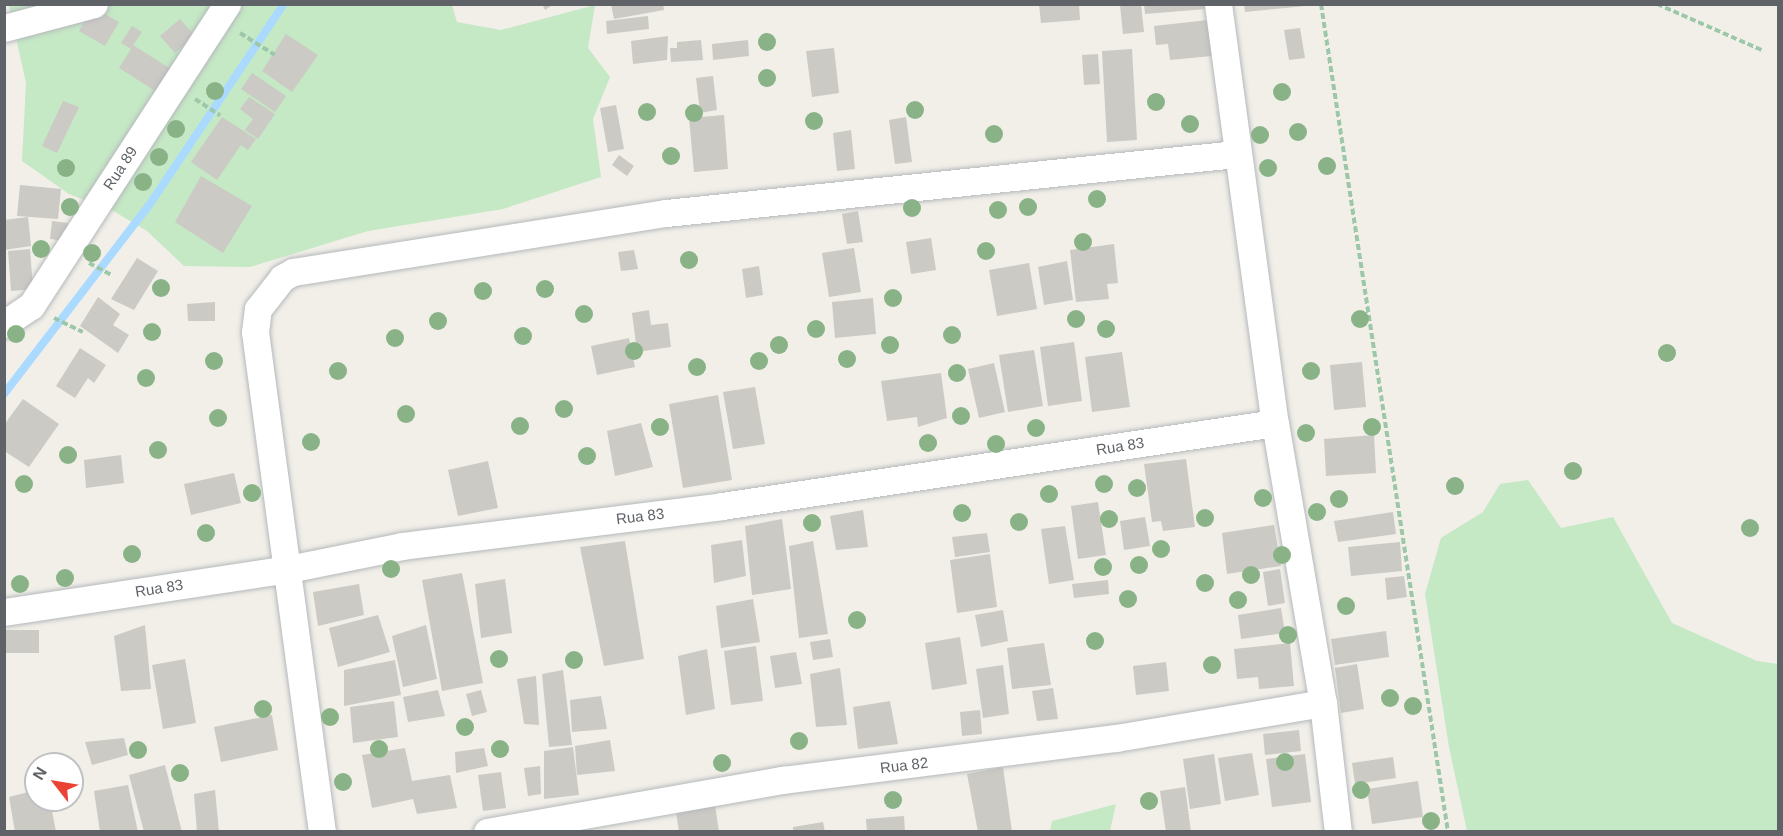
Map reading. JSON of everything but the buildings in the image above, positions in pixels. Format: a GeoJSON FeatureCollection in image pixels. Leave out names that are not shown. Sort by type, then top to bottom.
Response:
{"type":"FeatureCollection","features":[{"type":"Feature","properties":{"kind":"street"},"geometry":{"type":"LineString","coordinates":[[4,28],[94,4]]}},
{"type":"Feature","properties":{"kind":"street","name":"Rua 89"},"geometry":{"type":"LineString","coordinates":[[4,324],[31,306],[227,4]]}},
{"type":"Feature","properties":{"kind":"street"},"geometry":{"type":"LineString","coordinates":[[1218,4],[1236,154],[1275,423],[1323,703],[1338,831]]}},
{"type":"Feature","properties":{"kind":"street"},"geometry":{"type":"LineString","coordinates":[[322,831],[255,332],[258,309],[269,290],[293,272],[666,213],[1236,154]]}},
{"type":"Feature","properties":{"kind":"street","name":"Rua 83"},"geometry":{"type":"LineString","coordinates":[[4,612],[288,569],[402,546],[722,506],[1275,423]]}},
{"type":"Feature","properties":{"kind":"street","name":"Rua 82"},"geometry":{"type":"LineString","coordinates":[[487,831],[783,780],[1116,738],[1323,703]]}},
{"type":"Feature","properties":{"kind":"path"},"geometry":{"type":"LineString","coordinates":[[1322,4],[1448,831]]}},
{"type":"Feature","properties":{"kind":"path"},"geometry":{"type":"LineString","coordinates":[[1657,4],[1761,50]]}},
{"type":"Feature","properties":{"kind":"path"},"geometry":{"type":"LineString","coordinates":[[243,35],[275,55]]}},
{"type":"Feature","properties":{"kind":"path"},"geometry":{"type":"LineString","coordinates":[[199,102],[220,115]]}},
{"type":"Feature","properties":{"kind":"path"},"geometry":{"type":"LineString","coordinates":[[85,260],[112,274]]}},
{"type":"Feature","properties":{"kind":"path"},"geometry":{"type":"LineString","coordinates":[[44,312],[83,332]]}},
{"type":"Feature","properties":{"kind":"green space"},"geometry":{"type":"Polygon","coordinates":[[[5,5],[452,5],[457,22],[501,30],[595,5],[588,48],[610,77],[593,119],[601,177],[503,209],[368,231],[250,267],[184,266],[147,231],[115,212],[69,194],[22,161],[26,83],[9,6],[5,5]]]}},
{"type":"Feature","properties":{"kind":"green space"},"geometry":{"type":"Polygon","coordinates":[[[1528,480],[1561,528],[1613,517],[1672,623],[1757,661],[1778,664],[1778,831],[1467,831],[1449,747],[1425,594],[1441,538],[1483,512],[1500,484],[1528,480]]]}},
{"type":"Feature","properties":{"kind":"green space"},"geometry":{"type":"Polygon","coordinates":[[[1116,804],[1110,831],[1050,831],[1052,821],[1116,804]]]}},
{"type":"Feature","properties":{"kind":"waterway"},"geometry":{"type":"LineString","coordinates":[[4,394],[152,201],[284,4]]}}]}
